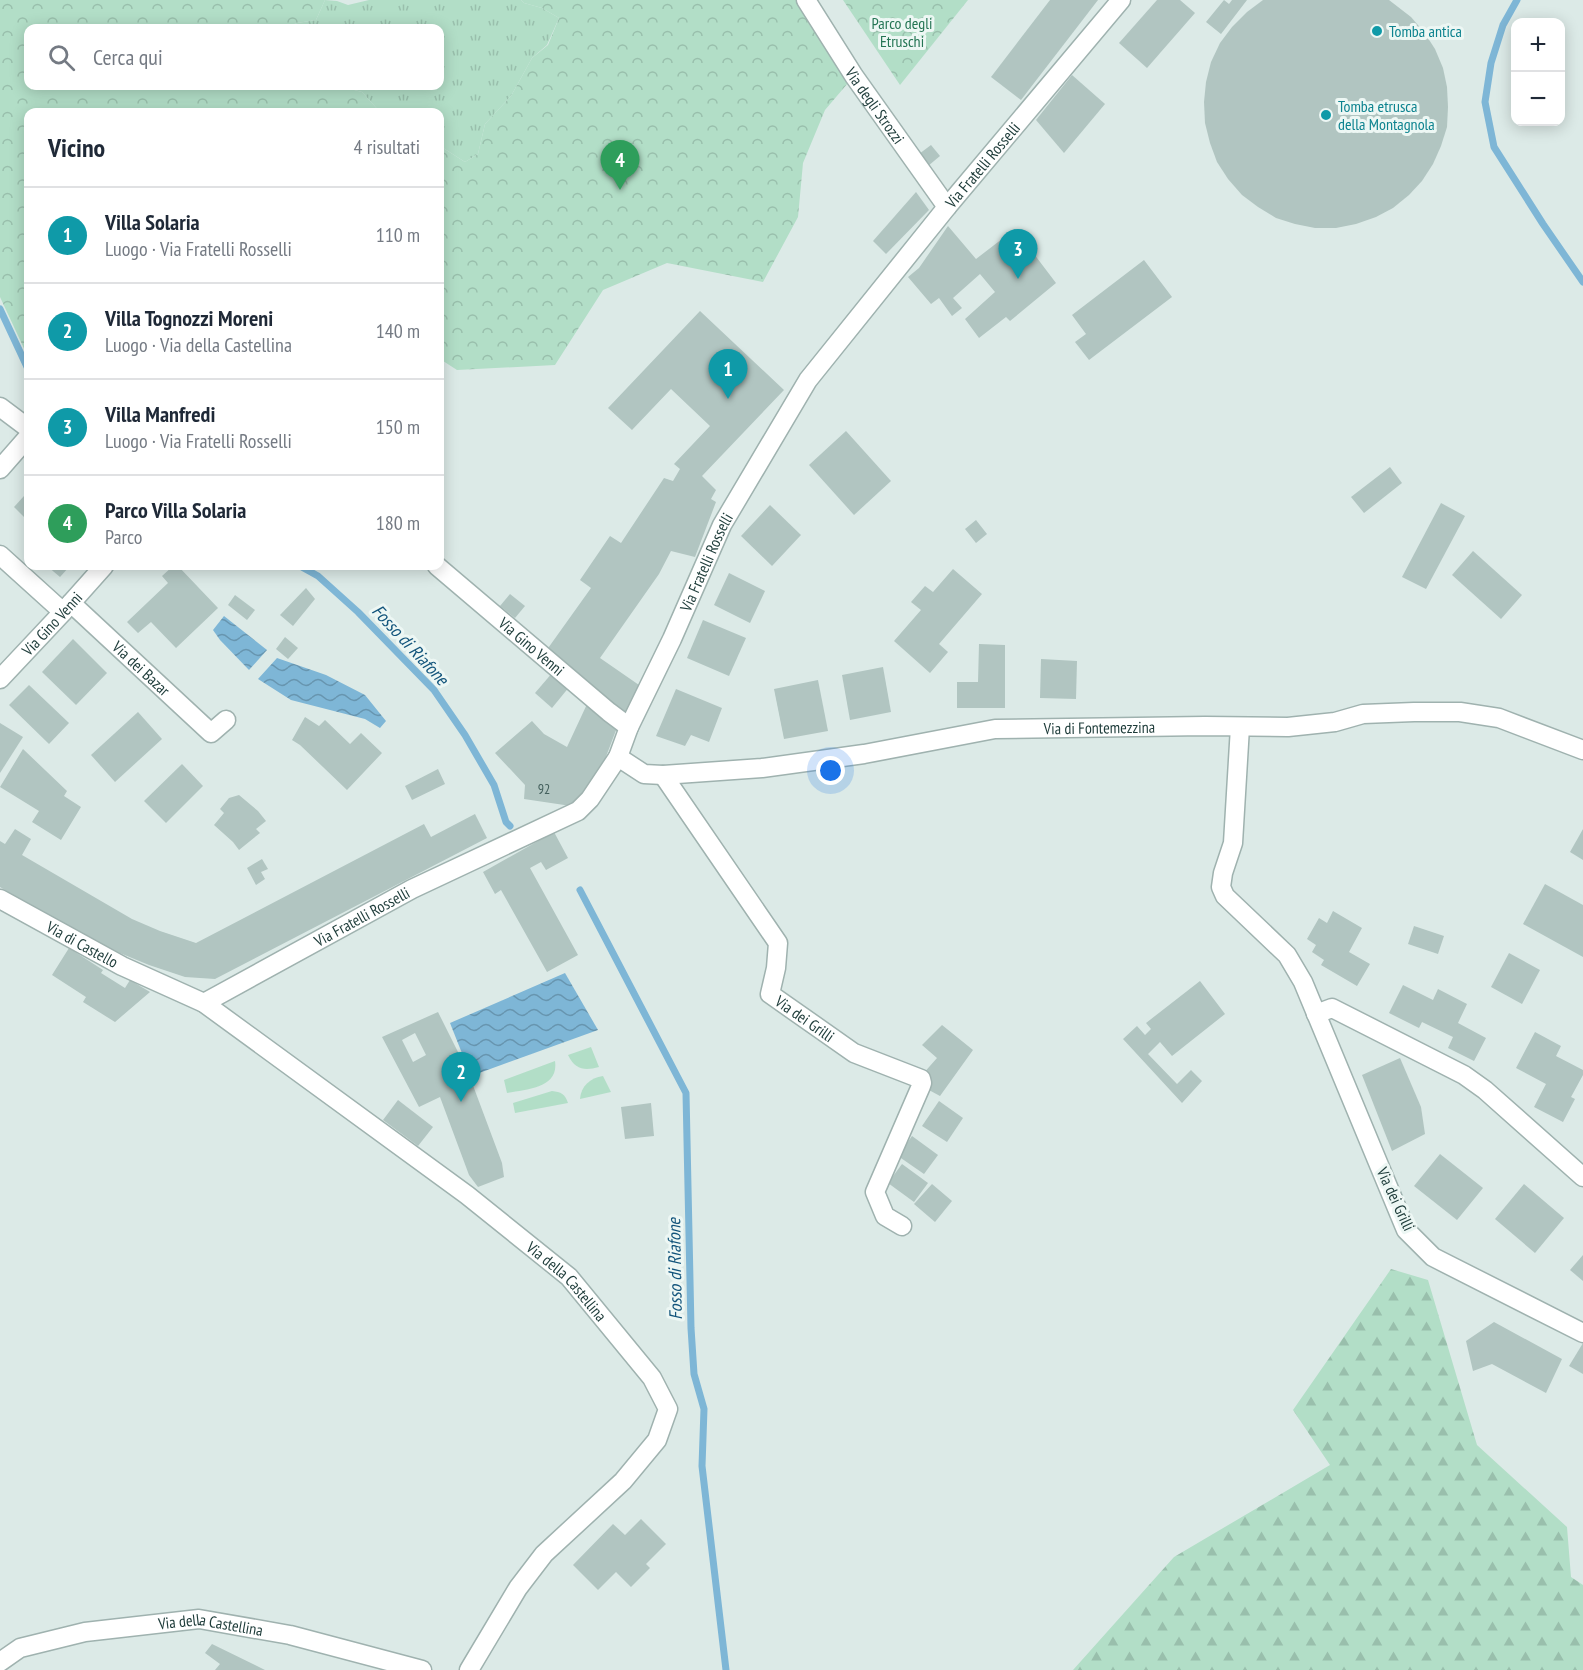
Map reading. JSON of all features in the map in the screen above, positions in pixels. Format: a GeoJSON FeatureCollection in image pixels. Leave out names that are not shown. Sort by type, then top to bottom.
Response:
{"type":"FeatureCollection","features":[{"type":"Feature","properties":{"kind":"street","name":"Via degli Strozzi"},"geometry":{"type":"LineString","coordinates":[[806,0],[854,76],[947,207]]}},
{"type":"Feature","properties":{"kind":"street","name":"Via Fratelli Rosselli"},"geometry":{"type":"LineString","coordinates":[[204,1003],[412,889],[578,811],[590,799],[618,757],[629,727],[672,639],[722,525],[808,380],[947,207],[1120,0]]}},
{"type":"Feature","properties":{"kind":"street"},"geometry":{"type":"LineString","coordinates":[[0,407],[24,425]]}},
{"type":"Feature","properties":{"kind":"street"},"geometry":{"type":"LineString","coordinates":[[0,469],[24,442]]}},
{"type":"Feature","properties":{"kind":"street","name":"Via dei Bazar"},"geometry":{"type":"LineString","coordinates":[[0,555],[67,607],[208,736],[226,720]]}},
{"type":"Feature","properties":{"kind":"street","name":"Via Gino Venni"},"geometry":{"type":"LineString","coordinates":[[0,679],[100,570]]}},
{"type":"Feature","properties":{"kind":"street","name":"Via Gino Venni"},"geometry":{"type":"LineString","coordinates":[[442,570],[629,727]]}},
{"type":"Feature","properties":{"kind":"street","name":"Via di Fontemezzina"},"geometry":{"type":"LineString","coordinates":[[618,757],[644,774],[663,775],[762,768],[864,754],[995,729],[1124,726],[1288,727],[1335,722],[1363,714],[1460,712],[1499,718],[1583,750]]}},
{"type":"Feature","properties":{"kind":"street","name":"Via dei Grilli"},"geometry":{"type":"LineString","coordinates":[[1240,727],[1233,843],[1221,887],[1225,896],[1287,955],[1303,982],[1406,1230],[1433,1257],[1583,1334]]}},
{"type":"Feature","properties":{"kind":"street","name":"Via dei Grilli"},"geometry":{"type":"LineString","coordinates":[[663,775],[778,943],[776,968],[770,994],[854,1053],[921,1079],[921,1086],[875,1192],[885,1215],[902,1226]]}},
{"type":"Feature","properties":{"kind":"street","name":"Via di Castello"},"geometry":{"type":"LineString","coordinates":[[0,899],[122,966],[169,986]]}},
{"type":"Feature","properties":{"kind":"street","name":"Via della Castellina"},"geometry":{"type":"LineString","coordinates":[[169,986],[204,1003],[467,1195],[569,1276],[652,1378],[668,1409],[657,1440],[623,1482],[544,1554],[518,1588],[469,1670]]}},
{"type":"Feature","properties":{"kind":"street"},"geometry":{"type":"LineString","coordinates":[[1316,1014],[1332,1008],[1464,1075],[1485,1090],[1583,1177]]}},
{"type":"Feature","properties":{"kind":"street","name":"Via della Castellina"},"geometry":{"type":"LineString","coordinates":[[0,1662],[20,1648],[85,1632],[199,1619],[290,1635],[422,1670]]}},
{"type":"Feature","properties":{"kind":"green space"},"geometry":{"type":"Polygon","coordinates":[[[0,0],[325,0],[316,20],[294,24],[24,24],[24,90],[354,90],[362,92],[376,108],[24,108],[24,348],[0,297],[0,0]]]}},
{"type":"Feature","properties":{"kind":"green space"},"geometry":{"type":"Polygon","coordinates":[[[325,0],[348,5],[369,0],[521,0],[559,18],[547,45],[532,58],[511,96],[485,124],[478,154],[465,162],[444,149],[444,108],[376,108],[362,92],[354,90],[444,90],[444,24],[294,24],[316,20],[325,0]]]}},
{"type":"Feature","properties":{"kind":"green space"},"geometry":{"type":"Polygon","coordinates":[[[521,0],[806,0],[854,76],[825,110],[803,163],[798,217],[763,282],[667,263],[603,290],[555,365],[457,370],[444,362],[444,149],[465,162],[478,154],[485,124],[511,96],[532,58],[548,45],[559,18],[542,8],[521,0]]]}},
{"type":"Feature","properties":{"kind":"green space","name":"Parco degli Etruschi"},"geometry":{"type":"Polygon","coordinates":[[[843,0],[968,0],[900,85],[843,0]]]}},
{"type":"Feature","properties":{"kind":"green space"},"geometry":{"type":"Polygon","coordinates":[[[591,1047],[599,1067],[581,1068],[574,1064],[568,1055],[591,1047]]]}},
{"type":"Feature","properties":{"kind":"green space"},"geometry":{"type":"Polygon","coordinates":[[[555,1061],[555,1070],[547,1082],[540,1086],[507,1093],[504,1080],[555,1061]]]}},
{"type":"Feature","properties":{"kind":"green space"},"geometry":{"type":"Polygon","coordinates":[[[603,1076],[611,1092],[580,1099],[587,1083],[603,1076]]]}},
{"type":"Feature","properties":{"kind":"green space"},"geometry":{"type":"Polygon","coordinates":[[[552,1091],[566,1097],[568,1103],[515,1113],[513,1103],[552,1091]]]}},
{"type":"Feature","properties":{"kind":"green space"},"geometry":{"type":"Polygon","coordinates":[[[1391,1269],[1428,1280],[1477,1445],[1567,1527],[1571,1577],[1583,1585],[1583,1670],[1073,1670],[1174,1557],[1330,1465],[1293,1410],[1391,1269]]]}},
{"type":"Feature","properties":{"kind":"water"},"geometry":{"type":"Polygon","coordinates":[[[224,616],[267,650],[249,670],[213,630],[224,616]]]}},
{"type":"Feature","properties":{"kind":"water"},"geometry":{"type":"Polygon","coordinates":[[[277,658],[326,675],[365,695],[386,721],[380,728],[365,719],[291,700],[258,679],[277,658]]]}},
{"type":"Feature","properties":{"kind":"water"},"geometry":{"type":"Polygon","coordinates":[[[565,973],[598,1030],[471,1076],[450,1023],[565,973]]]}},
{"type":"Feature","properties":{"kind":"building"},"geometry":{"type":"Polygon","coordinates":[[[1050,0],[1098,0],[1021,100],[991,77],[1050,0]]]}},
{"type":"Feature","properties":{"kind":"building"},"geometry":{"type":"Polygon","coordinates":[[[1157,0],[1180,0],[1195,13],[1147,68],[1119,43],[1157,0]]]}},
{"type":"Feature","properties":{"kind":"building"},"geometry":{"type":"Polygon","coordinates":[[[1224,0],[1229,4],[1232,0],[1247,0],[1221,34],[1206,22],[1224,0]]]}},
{"type":"Feature","properties":{"kind":"building","name":"Tomba etrusca della Montagnola"},"geometry":{"type":"Polygon","coordinates":[[[1263,0],[1389,0],[1411,17],[1435,49],[1443,68],[1447,87],[1447,127],[1433,164],[1422,181],[1393,208],[1376,217],[1336,228],[1315,228],[1295,224],[1276,218],[1242,195],[1217,162],[1205,123],[1204,102],[1211,62],[1220,43],[1232,27],[1263,0]]]}},
{"type":"Feature","properties":{"kind":"building"},"geometry":{"type":"Polygon","coordinates":[[[1072,75],[1105,104],[1064,153],[1036,120],[1072,75]]]}},
{"type":"Feature","properties":{"kind":"building"},"geometry":{"type":"Polygon","coordinates":[[[931,145],[940,156],[928,166],[919,154],[931,145]]]}},
{"type":"Feature","properties":{"kind":"building"},"geometry":{"type":"Polygon","coordinates":[[[916,192],[929,210],[886,254],[873,241],[916,192]]]}},
{"type":"Feature","properties":{"kind":"building"},"geometry":{"type":"Polygon","coordinates":[[[948,226],[976,259],[1015,229],[1056,283],[1010,321],[1006,317],[979,338],[965,319],[995,292],[980,274],[953,298],[962,308],[952,316],[939,298],[931,304],[908,277],[919,268],[948,226]]]}},
{"type":"Feature","properties":{"kind":"building"},"geometry":{"type":"Polygon","coordinates":[[[1144,260],[1172,297],[1089,360],[1075,342],[1086,334],[1072,315],[1144,260]]]}},
{"type":"Feature","properties":{"kind":"building"},"geometry":{"type":"Polygon","coordinates":[[[700,311],[784,390],[702,476],[716,490],[711,499],[716,502],[695,557],[671,551],[659,574],[600,658],[639,685],[624,719],[546,651],[591,588],[580,580],[610,536],[621,543],[664,478],[673,481],[680,469],[674,464],[710,426],[671,389],[632,430],[608,408],[700,311]]]}},
{"type":"Feature","properties":{"kind":"building"},"geometry":{"type":"Polygon","coordinates":[[[846,431],[891,481],[854,515],[809,465],[846,431]]]}},
{"type":"Feature","properties":{"kind":"building"},"geometry":{"type":"Polygon","coordinates":[[[1390,467],[1402,483],[1364,513],[1351,497],[1390,467]]]}},
{"type":"Feature","properties":{"kind":"building"},"geometry":{"type":"Polygon","coordinates":[[[24,496],[24,517],[14,507],[24,496]]]}},
{"type":"Feature","properties":{"kind":"building"},"geometry":{"type":"Polygon","coordinates":[[[1441,503],[1465,516],[1426,589],[1402,577],[1441,503]]]}},
{"type":"Feature","properties":{"kind":"building"},"geometry":{"type":"Polygon","coordinates":[[[770,505],[801,535],[772,566],[741,536],[770,505]]]}},
{"type":"Feature","properties":{"kind":"building"},"geometry":{"type":"Polygon","coordinates":[[[976,520],[987,534],[976,543],[965,529],[976,520]]]}},
{"type":"Feature","properties":{"kind":"building"},"geometry":{"type":"Polygon","coordinates":[[[1473,551],[1522,595],[1501,619],[1452,575],[1473,551]]]}},
{"type":"Feature","properties":{"kind":"building"},"geometry":{"type":"Polygon","coordinates":[[[953,569],[982,594],[939,644],[948,652],[930,673],[894,641],[921,610],[911,602],[925,586],[933,592],[953,569]]]}},
{"type":"Feature","properties":{"kind":"building"},"geometry":{"type":"Polygon","coordinates":[[[52,570],[66,570],[60,577],[52,570]]]}},
{"type":"Feature","properties":{"kind":"building"},"geometry":{"type":"Polygon","coordinates":[[[169,570],[182,570],[218,608],[176,648],[151,622],[138,633],[127,622],[168,583],[162,576],[169,570]]]}},
{"type":"Feature","properties":{"kind":"building"},"geometry":{"type":"Polygon","coordinates":[[[729,573],[765,591],[750,623],[714,605],[729,573]]]}},
{"type":"Feature","properties":{"kind":"building"},"geometry":{"type":"Polygon","coordinates":[[[306,588],[315,599],[293,626],[280,615],[306,588]]]}},
{"type":"Feature","properties":{"kind":"building"},"geometry":{"type":"Polygon","coordinates":[[[510,594],[525,606],[515,618],[500,606],[510,594]]]}},
{"type":"Feature","properties":{"kind":"building"},"geometry":{"type":"Polygon","coordinates":[[[235,595],[255,610],[247,620],[228,605],[235,595]]]}},
{"type":"Feature","properties":{"kind":"building"},"geometry":{"type":"Polygon","coordinates":[[[703,620],[746,638],[729,676],[687,658],[703,620]]]}},
{"type":"Feature","properties":{"kind":"building"},"geometry":{"type":"Polygon","coordinates":[[[285,637],[298,648],[288,659],[276,649],[285,637]]]}},
{"type":"Feature","properties":{"kind":"building"},"geometry":{"type":"Polygon","coordinates":[[[73,639],[107,673],[76,705],[42,672],[73,639]]]}},
{"type":"Feature","properties":{"kind":"building"},"geometry":{"type":"Polygon","coordinates":[[[979,644],[1005,645],[1005,708],[957,708],[957,682],[978,682],[979,644]]]}},
{"type":"Feature","properties":{"kind":"building"},"geometry":{"type":"Polygon","coordinates":[[[1041,659],[1077,661],[1076,699],[1040,698],[1041,659]]]}},
{"type":"Feature","properties":{"kind":"building"},"geometry":{"type":"Polygon","coordinates":[[[883,667],[891,712],[850,720],[842,675],[883,667]]]}},
{"type":"Feature","properties":{"kind":"building"},"geometry":{"type":"Polygon","coordinates":[[[553,672],[570,686],[552,708],[535,693],[553,672]]]}},
{"type":"Feature","properties":{"kind":"building"},"geometry":{"type":"Polygon","coordinates":[[[818,680],[828,731],[784,739],[774,689],[818,680]]]}},
{"type":"Feature","properties":{"kind":"building"},"geometry":{"type":"Polygon","coordinates":[[[29,685],[69,723],[49,744],[9,705],[29,685]]]}},
{"type":"Feature","properties":{"kind":"building"},"geometry":{"type":"Polygon","coordinates":[[[676,689],[722,708],[709,742],[691,735],[685,746],[656,736],[676,689]]]}},
{"type":"Feature","properties":{"kind":"building"},"geometry":{"type":"Polygon","coordinates":[[[588,702],[618,725],[599,775],[571,806],[524,799],[525,785],[495,753],[532,721],[544,734],[567,747],[588,702]]]}},
{"type":"Feature","properties":{"kind":"building"},"geometry":{"type":"Polygon","coordinates":[[[138,712],[162,739],[115,782],[91,755],[138,712]]]}},
{"type":"Feature","properties":{"kind":"building"},"geometry":{"type":"Polygon","coordinates":[[[305,717],[319,726],[325,720],[350,744],[361,733],[382,753],[347,790],[292,740],[305,717]]]}},
{"type":"Feature","properties":{"kind":"building"},"geometry":{"type":"Polygon","coordinates":[[[0,723],[23,737],[0,773],[0,723]]]}},
{"type":"Feature","properties":{"kind":"building"},"geometry":{"type":"Polygon","coordinates":[[[23,749],[67,791],[64,796],[81,807],[61,840],[32,822],[39,811],[0,787],[23,749]]]}},
{"type":"Feature","properties":{"kind":"building"},"geometry":{"type":"Polygon","coordinates":[[[182,764],[203,786],[166,823],[144,801],[182,764]]]}},
{"type":"Feature","properties":{"kind":"building"},"geometry":{"type":"Polygon","coordinates":[[[438,769],[445,784],[412,800],[405,786],[438,769]]]}},
{"type":"Feature","properties":{"kind":"building"},"geometry":{"type":"Polygon","coordinates":[[[239,795],[266,821],[256,829],[260,833],[239,850],[214,825],[224,813],[220,809],[229,798],[239,795]]]}},
{"type":"Feature","properties":{"kind":"building"},"geometry":{"type":"Polygon","coordinates":[[[475,814],[487,838],[215,979],[185,977],[115,951],[49,917],[0,887],[0,841],[5,844],[15,829],[31,839],[22,855],[132,919],[196,943],[424,824],[431,837],[475,814]]]}},
{"type":"Feature","properties":{"kind":"building"},"geometry":{"type":"Polygon","coordinates":[[[1583,829],[1583,860],[1570,852],[1583,829]]]}},
{"type":"Feature","properties":{"kind":"building"},"geometry":{"type":"Polygon","coordinates":[[[554,832],[568,858],[546,870],[541,862],[530,868],[578,955],[547,972],[501,890],[495,894],[483,872],[554,832]]]}},
{"type":"Feature","properties":{"kind":"building"},"geometry":{"type":"Polygon","coordinates":[[[262,859],[268,869],[261,872],[265,879],[256,885],[247,868],[262,859]]]}},
{"type":"Feature","properties":{"kind":"building"},"geometry":{"type":"Polygon","coordinates":[[[1545,884],[1583,905],[1583,957],[1523,924],[1545,884]]]}},
{"type":"Feature","properties":{"kind":"building"},"geometry":{"type":"Polygon","coordinates":[[[1333,911],[1362,928],[1349,952],[1370,964],[1357,986],[1321,965],[1324,960],[1312,952],[1316,945],[1307,939],[1319,918],[1327,923],[1333,911]]]}},
{"type":"Feature","properties":{"kind":"building"},"geometry":{"type":"Polygon","coordinates":[[[1414,926],[1444,936],[1438,954],[1408,944],[1414,926]]]}},
{"type":"Feature","properties":{"kind":"building"},"geometry":{"type":"Polygon","coordinates":[[[69,948],[103,970],[101,973],[125,988],[130,980],[150,992],[115,1022],[83,1002],[86,997],[52,975],[69,948]]]}},
{"type":"Feature","properties":{"kind":"building"},"geometry":{"type":"Polygon","coordinates":[[[1509,953],[1540,970],[1522,1004],[1491,987],[1509,953]]]}},
{"type":"Feature","properties":{"kind":"building"},"geometry":{"type":"Polygon","coordinates":[[[1200,981],[1225,1014],[1172,1056],[1160,1042],[1148,1054],[1177,1084],[1191,1070],[1202,1081],[1182,1103],[1123,1039],[1137,1026],[1145,1035],[1151,1029],[1146,1023],[1200,981]]]}},
{"type":"Feature","properties":{"kind":"building"},"geometry":{"type":"Polygon","coordinates":[[[1403,985],[1433,1000],[1438,989],[1467,1004],[1458,1023],[1486,1038],[1474,1061],[1448,1048],[1453,1037],[1422,1022],[1419,1028],[1389,1013],[1403,985]]]}},
{"type":"Feature","properties":{"kind":"building"},"geometry":{"type":"Polygon","coordinates":[[[438,1012],[468,1072],[502,1163],[504,1177],[478,1187],[469,1175],[440,1097],[419,1107],[382,1037],[438,1012]],[[415,1033],[402,1040],[413,1062],[426,1055],[415,1033]]]}},
{"type":"Feature","properties":{"kind":"building"},"geometry":{"type":"Polygon","coordinates":[[[942,1025],[973,1050],[940,1096],[927,1089],[922,1075],[937,1058],[922,1045],[942,1025]]]}},
{"type":"Feature","properties":{"kind":"building"},"geometry":{"type":"Polygon","coordinates":[[[1535,1032],[1561,1046],[1556,1056],[1583,1070],[1583,1075],[1571,1097],[1575,1099],[1563,1122],[1534,1107],[1546,1084],[1516,1068],[1535,1032]]]}},
{"type":"Feature","properties":{"kind":"building"},"geometry":{"type":"Polygon","coordinates":[[[1400,1058],[1421,1107],[1425,1134],[1392,1151],[1362,1075],[1400,1058]]]}},
{"type":"Feature","properties":{"kind":"building"},"geometry":{"type":"Polygon","coordinates":[[[398,1100],[433,1127],[418,1146],[383,1120],[398,1100]]]}},
{"type":"Feature","properties":{"kind":"building"},"geometry":{"type":"Polygon","coordinates":[[[939,1101],[963,1118],[947,1142],[922,1126],[939,1101]]]}},
{"type":"Feature","properties":{"kind":"building"},"geometry":{"type":"Polygon","coordinates":[[[651,1103],[654,1136],[625,1139],[621,1107],[651,1103]]]}},
{"type":"Feature","properties":{"kind":"building"},"geometry":{"type":"Polygon","coordinates":[[[912,1136],[938,1155],[924,1174],[898,1156],[912,1136]]]}},
{"type":"Feature","properties":{"kind":"building"},"geometry":{"type":"Polygon","coordinates":[[[1440,1154],[1483,1188],[1457,1220],[1414,1186],[1440,1154]]]}},
{"type":"Feature","properties":{"kind":"building"},"geometry":{"type":"Polygon","coordinates":[[[902,1164],[928,1183],[914,1202],[888,1183],[902,1164]]]}},
{"type":"Feature","properties":{"kind":"building"},"geometry":{"type":"Polygon","coordinates":[[[932,1184],[952,1201],[935,1222],[914,1204],[932,1184]]]}},
{"type":"Feature","properties":{"kind":"building"},"geometry":{"type":"Polygon","coordinates":[[[1524,1184],[1564,1218],[1535,1253],[1495,1219],[1524,1184]]]}},
{"type":"Feature","properties":{"kind":"building"},"geometry":{"type":"Polygon","coordinates":[[[1583,1255],[1583,1281],[1570,1270],[1583,1255]]]}},
{"type":"Feature","properties":{"kind":"building"},"geometry":{"type":"Polygon","coordinates":[[[1494,1322],[1562,1359],[1546,1393],[1492,1364],[1473,1371],[1466,1341],[1494,1322]]]}},
{"type":"Feature","properties":{"kind":"building"},"geometry":{"type":"Polygon","coordinates":[[[1583,1343],[1583,1374],[1569,1366],[1583,1343]]]}},
{"type":"Feature","properties":{"kind":"building"},"geometry":{"type":"Polygon","coordinates":[[[641,1519],[666,1544],[646,1564],[650,1568],[631,1587],[616,1572],[598,1590],[573,1565],[613,1524],[625,1535],[641,1519]]]}},
{"type":"Feature","properties":{"kind":"building"},"geometry":{"type":"Polygon","coordinates":[[[212,1644],[265,1670],[215,1670],[220,1664],[205,1653],[212,1644]]]}},
{"type":"Feature","properties":{"kind":"waterway"},"geometry":{"type":"LineString","coordinates":[[1517,0],[1503,25],[1491,63],[1485,102],[1494,147],[1583,282]]}},
{"type":"Feature","properties":{"kind":"waterway","name":"Fosso di Riafone"},"geometry":{"type":"LineString","coordinates":[[0,309],[24,360]]}},
{"type":"Feature","properties":{"kind":"waterway","name":"Fosso di Riafone"},"geometry":{"type":"LineString","coordinates":[[307,570],[318,576],[358,612],[434,690],[465,735],[494,785],[506,822],[510,826]]}},
{"type":"Feature","properties":{"kind":"waterway","name":"Fosso di Riafone"},"geometry":{"type":"LineString","coordinates":[[580,890],[686,1093],[694,1374],[704,1409],[702,1466],[726,1670]]}},
{"type":"Feature","properties":{"kind":"place","name":"Tomba antica"},"geometry":{"type":"Point","coordinates":[1377,31]}},
{"type":"Feature","properties":{"kind":"place","name":"Tomba etrusca della Montagnola"},"geometry":{"type":"Point","coordinates":[1326,115]}},
{"type":"Feature","properties":{"kind":"place","name":"Parco Villa Solaria"},"geometry":{"type":"Point","coordinates":[620,190]}},
{"type":"Feature","properties":{"kind":"place","name":"Villa Manfredi"},"geometry":{"type":"Point","coordinates":[1018,279]}},
{"type":"Feature","properties":{"kind":"place","name":"Villa Solaria"},"geometry":{"type":"Point","coordinates":[728,399]}},
{"type":"Feature","properties":{"kind":"place","name":"Villa Tognozzi Moreni"},"geometry":{"type":"Point","coordinates":[461,1102]}}]}
